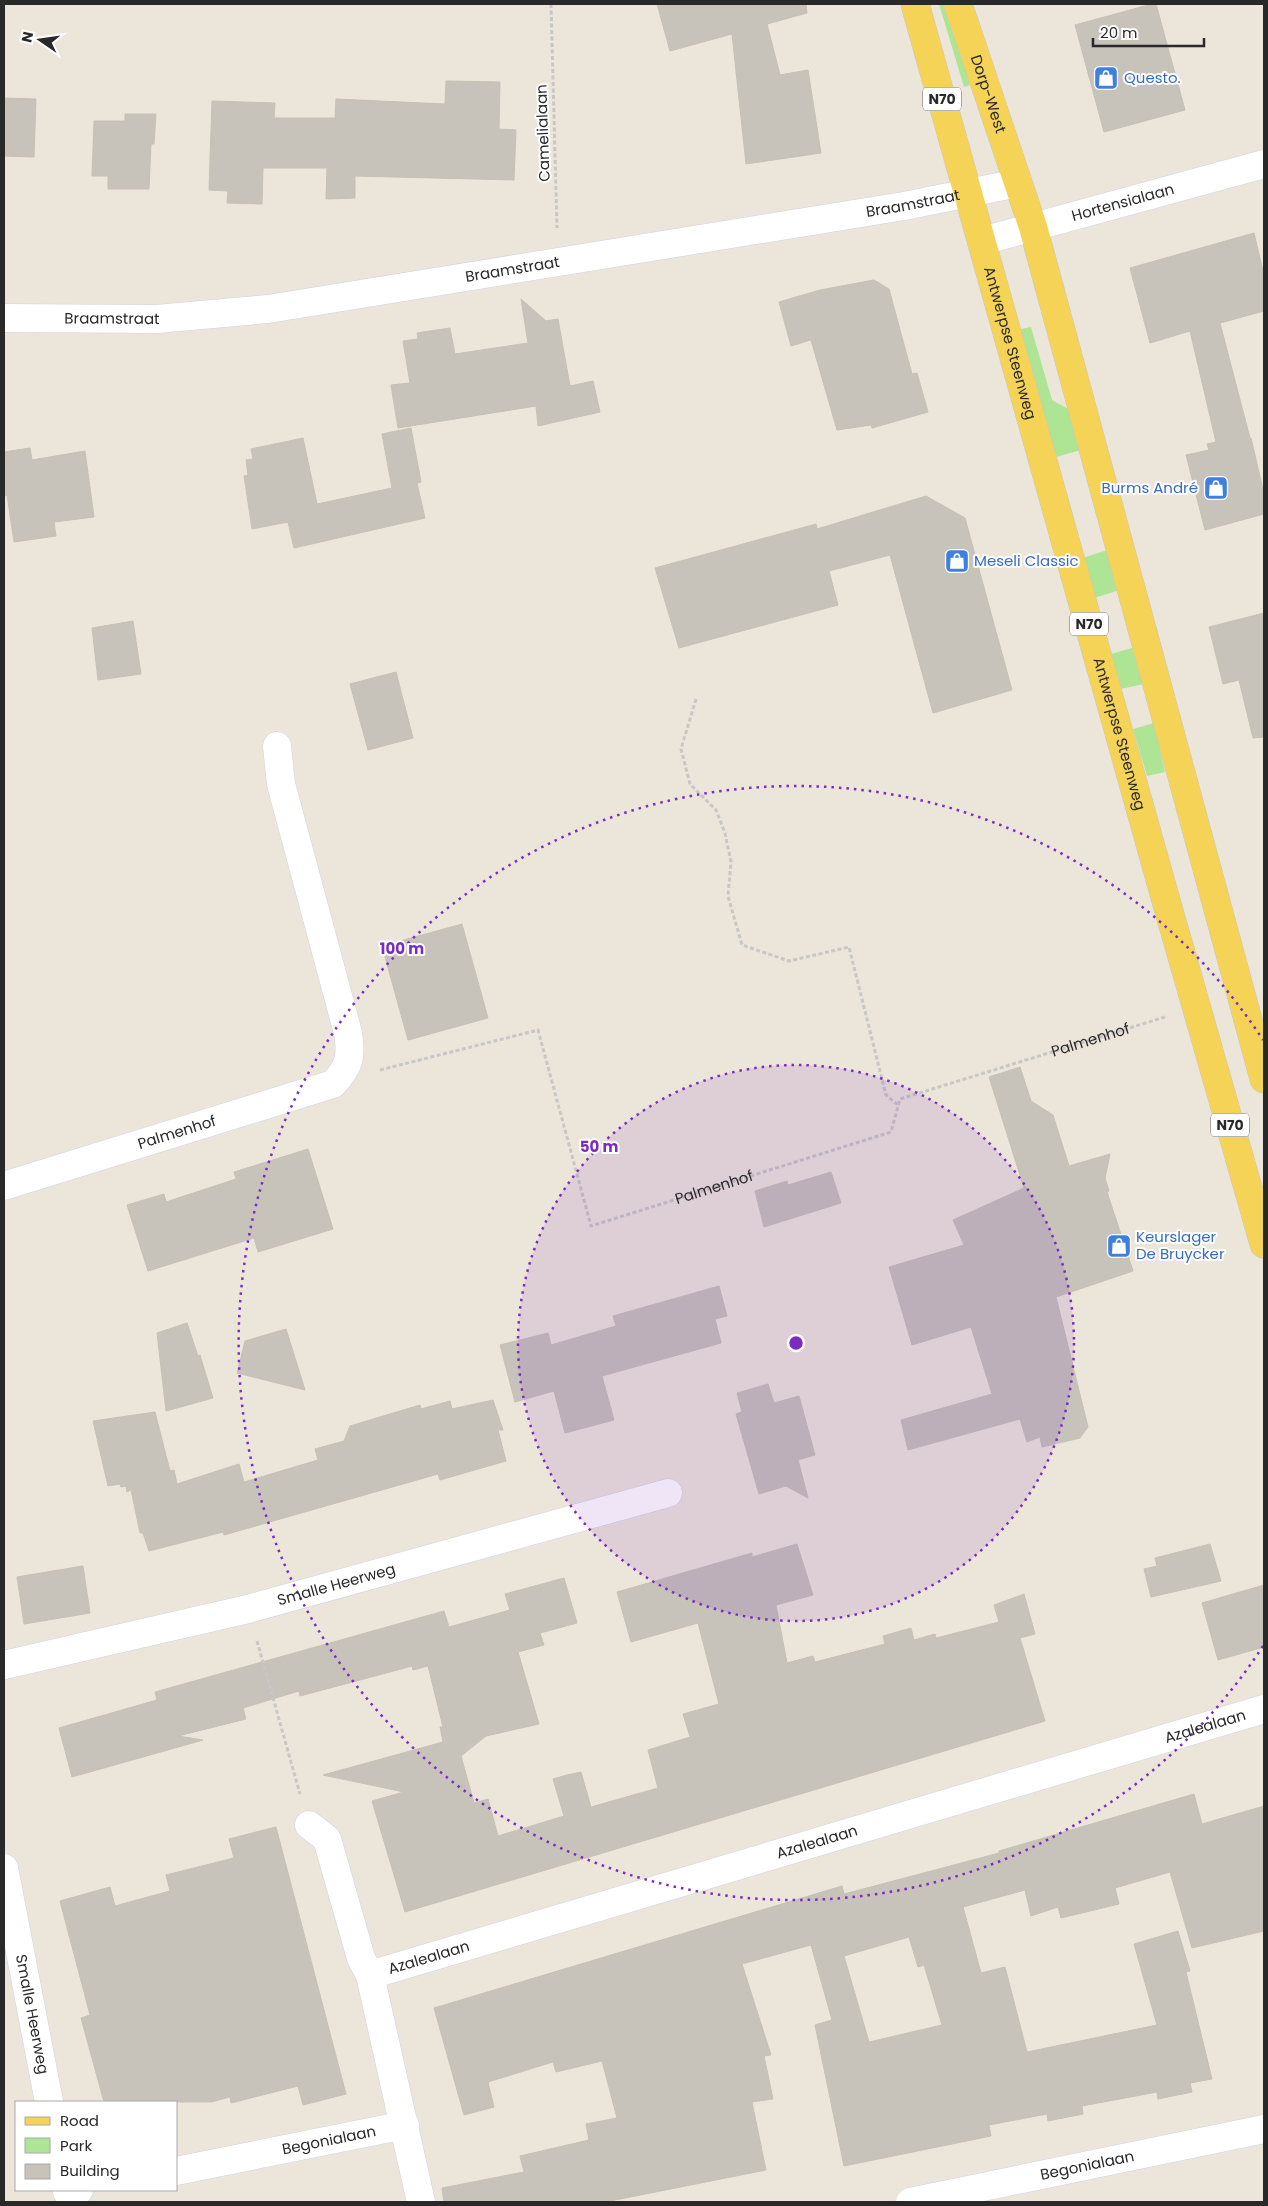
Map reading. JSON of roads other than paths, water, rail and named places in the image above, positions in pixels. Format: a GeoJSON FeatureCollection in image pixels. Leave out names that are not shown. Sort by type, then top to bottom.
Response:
{"type":"FeatureCollection","features":[{"type":"Feature","properties":{"kind":"main road","name":"N70"},"geometry":{"type":"LineString","coordinates":[[915,4],[968,194]]}},
{"type":"Feature","properties":{"kind":"main road","name":"Dorp-West"},"geometry":{"type":"LineString","coordinates":[[958,4],[1018,183]]}},
{"type":"Feature","properties":{"kind":"main road"},"geometry":{"type":"LineString","coordinates":[[1018,183],[1032,227],[1264,1079]]}},
{"type":"Feature","properties":{"kind":"main road","name":"Antwerpse Steenweg"},"geometry":{"type":"LineString","coordinates":[[968,194],[1264,1244]]}},
{"type":"Feature","properties":{"kind":"street","name":"Hortensialaan"},"geometry":{"type":"LineString","coordinates":[[982,241],[1264,164]]}},
{"type":"Feature","properties":{"kind":"street","name":"Braamstraat"},"geometry":{"type":"LineString","coordinates":[[4,318],[157,319],[268,309],[558,263],[968,194],[1018,183]]}},
{"type":"Feature","properties":{"kind":"street","name":"Palmenhof"},"geometry":{"type":"LineString","coordinates":[[4,1186],[333,1084],[344,1072],[351,1052],[348,1033],[280,784],[277,746]]}},
{"type":"Feature","properties":{"kind":"street","name":"Smalle Heerweg"},"geometry":{"type":"LineString","coordinates":[[4,1665],[248,1609],[668,1493]]}},
{"type":"Feature","properties":{"kind":"street","name":"Azalealaan"},"geometry":{"type":"LineString","coordinates":[[370,1975],[1264,1709]]}},
{"type":"Feature","properties":{"kind":"street","name":"Azalealaan"},"geometry":{"type":"LineString","coordinates":[[309,1825],[327,1839],[361,1958],[370,1975],[405,2125]]}},
{"type":"Feature","properties":{"kind":"street","name":"Smalle Heerweg"},"geometry":{"type":"LineString","coordinates":[[4,1868],[49,2101]]}},
{"type":"Feature","properties":{"kind":"street","name":"Begonialaan"},"geometry":{"type":"LineString","coordinates":[[178,2170],[405,2125]]}},
{"type":"Feature","properties":{"kind":"street"},"geometry":{"type":"LineString","coordinates":[[405,2125],[421,2202]]}},
{"type":"Feature","properties":{"kind":"street","name":"Begonialaan"},"geometry":{"type":"LineString","coordinates":[[910,2202],[1264,2129]]}},
{"type":"Feature","properties":{"kind":"place","name":"Questo."},"geometry":{"type":"Point","coordinates":[1106,78]}},
{"type":"Feature","properties":{"kind":"place","name":"Burms André"},"geometry":{"type":"Point","coordinates":[1216,488]}},
{"type":"Feature","properties":{"kind":"place","name":"Meseli Classic"},"geometry":{"type":"Point","coordinates":[957,561]}},
{"type":"Feature","properties":{"kind":"place","name":"Keurslager De Bruycker"},"geometry":{"type":"Point","coordinates":[1119,1246]}}]}
